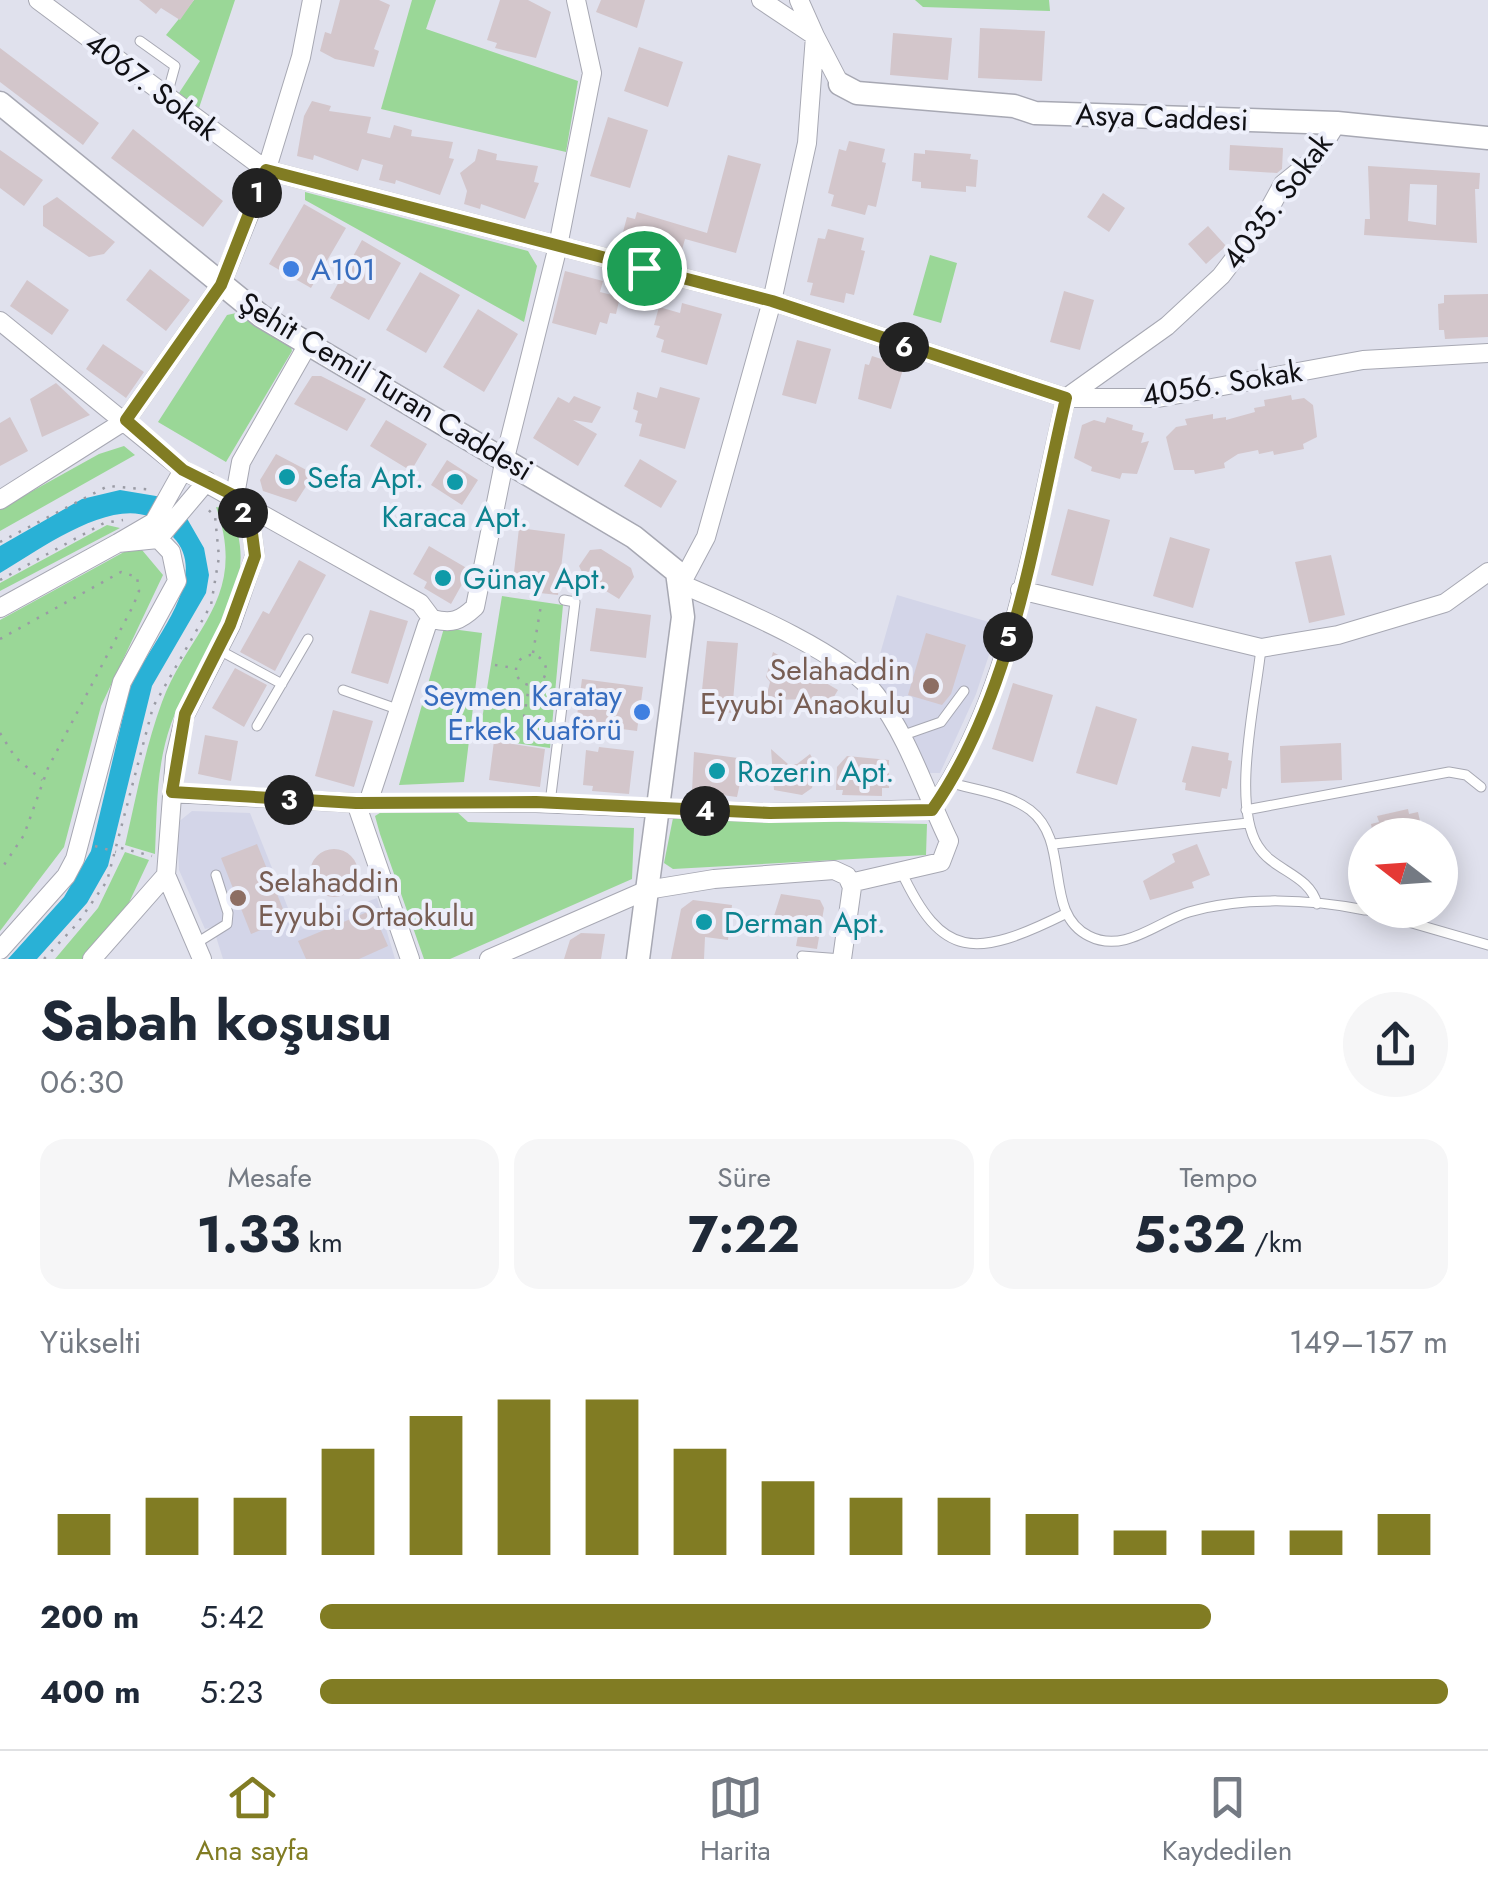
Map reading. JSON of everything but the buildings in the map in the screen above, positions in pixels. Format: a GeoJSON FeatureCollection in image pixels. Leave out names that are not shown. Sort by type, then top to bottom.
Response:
{"type":"FeatureCollection","features":[{"type":"Feature","properties":{"kind":"street","name":"4067. Sokak"},"geometry":{"type":"LineString","coordinates":[[38,0],[266,170],[558,246]]}},
{"type":"Feature","properties":{"kind":"street"},"geometry":{"type":"LineString","coordinates":[[0,500],[126,420],[221,285],[266,170],[301,57],[312,0]]}},
{"type":"Feature","properties":{"kind":"street"},"geometry":{"type":"LineString","coordinates":[[0,321],[183,470],[420,603],[432,620],[448,623],[462,619],[475,608],[504,458],[558,246],[592,73],[576,0]]}},
{"type":"Feature","properties":{"kind":"street"},"geometry":{"type":"LineString","coordinates":[[760,0],[815,36]]}},
{"type":"Feature","properties":{"kind":"street"},"geometry":{"type":"LineString","coordinates":[[799,0],[840,84]]}},
{"type":"Feature","properties":{"kind":"street"},"geometry":{"type":"LineString","coordinates":[[638,959],[684,617],[681,584],[706,537],[772,301],[807,143],[815,36]]}},
{"type":"Feature","properties":{"kind":"street","name":"Asya Caddesi"},"geometry":{"type":"LineString","coordinates":[[840,84],[857,93],[1014,106],[1035,113],[1336,123],[1488,138]]}},
{"type":"Feature","properties":{"kind":"street","name":"Şehit Cemil Turan Caddesi"},"geometry":{"type":"LineString","coordinates":[[0,104],[221,285],[308,346],[504,458],[666,559],[681,584]]}},
{"type":"Feature","properties":{"kind":"street","name":"4035. Sokak"},"geometry":{"type":"LineString","coordinates":[[1066,398],[1167,326],[1220,276],[1262,222],[1283,184],[1314,159],[1336,123]]}},
{"type":"Feature","properties":{"kind":"street","name":"4056. Sokak"},"geometry":{"type":"LineString","coordinates":[[558,246],[772,301],[1066,398],[1158,398],[1363,360],[1488,353]]}},
{"type":"Feature","properties":{"kind":"street"},"geometry":{"type":"LineString","coordinates":[[255,556],[252,533],[235,496],[241,462],[308,346]]}},
{"type":"Feature","properties":{"kind":"street"},"geometry":{"type":"LineString","coordinates":[[932,810],[951,783],[982,716],[1020,590],[1066,398]]}},
{"type":"Feature","properties":{"kind":"street"},"geometry":{"type":"LineString","coordinates":[[0,608],[118,543],[158,529],[174,504],[183,470]]}},
{"type":"Feature","properties":{"kind":"street"},"geometry":{"type":"LineString","coordinates":[[174,504],[207,481]]}},
{"type":"Feature","properties":{"kind":"street"},"geometry":{"type":"LineString","coordinates":[[198,952],[167,867],[172,792],[185,714],[255,556],[287,528]]}},
{"type":"Feature","properties":{"kind":"street"},"geometry":{"type":"LineString","coordinates":[[0,950],[66,876],[85,833],[122,682],[177,581],[171,552],[158,529]]}},
{"type":"Feature","properties":{"kind":"street"},"geometry":{"type":"LineString","coordinates":[[1020,590],[1261,648],[1338,635],[1445,602],[1488,572]]}},
{"type":"Feature","properties":{"kind":"street"},"geometry":{"type":"LineString","coordinates":[[681,584],[749,614],[848,670],[876,695],[927,790],[932,810],[949,841],[941,862],[850,883]]}},
{"type":"Feature","properties":{"kind":"street"},"geometry":{"type":"LineString","coordinates":[[410,959],[362,803],[432,620]]}},
{"type":"Feature","properties":{"kind":"street"},"geometry":{"type":"LineString","coordinates":[[172,792],[362,803],[550,804],[846,814],[932,810]]}},
{"type":"Feature","properties":{"kind":"street"},"geometry":{"type":"LineString","coordinates":[[92,959],[167,867]]}},
{"type":"Feature","properties":{"kind":"street"},"geometry":{"type":"LineString","coordinates":[[489,959],[647,890],[808,870],[834,870],[850,883],[842,959]]}},
{"type":"Feature","properties":{"kind":"lane"},"geometry":{"type":"LineString","coordinates":[[140,41],[176,66],[166,97]]}},
{"type":"Feature","properties":{"kind":"lane"},"geometry":{"type":"LineString","coordinates":[[550,804],[575,602],[564,600]]}},
{"type":"Feature","properties":{"kind":"lane"},"geometry":{"type":"LineString","coordinates":[[258,726],[308,638]]}},
{"type":"Feature","properties":{"kind":"lane"},"geometry":{"type":"LineString","coordinates":[[1261,648],[1248,823],[1262,852],[1305,883],[1316,904]]}},
{"type":"Feature","properties":{"kind":"lane"},"geometry":{"type":"LineString","coordinates":[[217,649],[282,684]]}},
{"type":"Feature","properties":{"kind":"lane"},"geometry":{"type":"LineString","coordinates":[[342,690],[398,708]]}},
{"type":"Feature","properties":{"kind":"lane"},"geometry":{"type":"LineString","coordinates":[[898,737],[941,722],[964,692]]}},
{"type":"Feature","properties":{"kind":"lane"},"geometry":{"type":"LineString","coordinates":[[1246,810],[1448,772],[1466,775],[1481,787]]}},
{"type":"Feature","properties":{"kind":"lane"},"geometry":{"type":"LineString","coordinates":[[951,783],[1025,806],[1046,826],[1054,844],[1065,914],[1088,936],[1120,942],[1208,908],[1316,904],[1348,908]]}},
{"type":"Feature","properties":{"kind":"lane"},"geometry":{"type":"LineString","coordinates":[[1054,844],[1248,823]]}},
{"type":"Feature","properties":{"kind":"lane"},"geometry":{"type":"LineString","coordinates":[[901,871],[923,924],[952,952]]}},
{"type":"Feature","properties":{"kind":"lane"},"geometry":{"type":"LineString","coordinates":[[198,952],[226,924],[228,913],[216,874]]}},
{"type":"Feature","properties":{"kind":"lane"},"geometry":{"type":"LineString","coordinates":[[981,956],[1065,914]]}},
{"type":"Feature","properties":{"kind":"lane"},"geometry":{"type":"LineString","coordinates":[[1429,928],[1488,945]]}},
{"type":"Feature","properties":{"kind":"lane"},"geometry":{"type":"LineString","coordinates":[[802,956],[842,959]]}},
{"type":"Feature","properties":{"kind":"path"},"geometry":{"type":"LineString","coordinates":[[0,580],[116,519],[158,529]]}},
{"type":"Feature","properties":{"kind":"path"},"geometry":{"type":"LineString","coordinates":[[0,639],[121,572],[137,577],[139,591],[133,606],[43,782],[24,836],[0,870]]}},
{"type":"Feature","properties":{"kind":"path"},"geometry":{"type":"LineString","coordinates":[[532,655],[541,605]]}},
{"type":"Feature","properties":{"kind":"path"},"geometry":{"type":"LineString","coordinates":[[532,655],[541,659],[546,672],[541,680],[529,684],[518,678],[516,668],[520,660],[532,655]]}},
{"type":"Feature","properties":{"kind":"path"},"geometry":{"type":"LineString","coordinates":[[494,665],[516,668]]}},
{"type":"Feature","properties":{"kind":"path"},"geometry":{"type":"LineString","coordinates":[[524,717],[529,684]]}},
{"type":"Feature","properties":{"kind":"path"},"geometry":{"type":"LineString","coordinates":[[0,733],[14,757],[43,782]]}},
{"type":"Feature","properties":{"kind":"path"},"geometry":{"type":"LineString","coordinates":[[87,843],[167,867]]}},
{"type":"Feature","properties":{"kind":"shaded area","name":"Selahaddin Eyyubi Anaokulu"},"geometry":{"type":"Polygon","coordinates":[[[897,595],[999,625],[976,694],[940,773],[926,773],[874,675],[897,595]]]}},
{"type":"Feature","properties":{"kind":"shaded area","name":"Selahaddin Eyyubi Ortaokulu"},"geometry":{"type":"Polygon","coordinates":[[[192,811],[250,813],[296,928],[377,898],[395,959],[223,959],[213,927],[205,929],[179,870],[177,823],[192,811]]]}},
{"type":"Feature","properties":{"kind":"green space"},"geometry":{"type":"Polygon","coordinates":[[[194,0],[235,0],[199,108],[179,93],[200,61],[166,35],[194,0]]]}},
{"type":"Feature","properties":{"kind":"green space"},"geometry":{"type":"Polygon","coordinates":[[[412,0],[436,0],[426,29],[578,81],[566,152],[381,109],[412,0]]]}},
{"type":"Feature","properties":{"kind":"green space"},"geometry":{"type":"Polygon","coordinates":[[[915,0],[1049,0],[1050,11],[923,7],[915,0]]]}},
{"type":"Feature","properties":{"kind":"green space"},"geometry":{"type":"Polygon","coordinates":[[[305,192],[528,251],[537,266],[524,322],[305,200],[305,192]]]}},
{"type":"Feature","properties":{"kind":"green space"},"geometry":{"type":"Polygon","coordinates":[[[930,255],[957,263],[941,323],[913,315],[930,255]]]}},
{"type":"Feature","properties":{"kind":"green space"},"geometry":{"type":"Polygon","coordinates":[[[241,312],[290,343],[292,351],[226,462],[158,422],[227,315],[241,312]]]}},
{"type":"Feature","properties":{"kind":"green space"},"geometry":{"type":"Polygon","coordinates":[[[124,446],[135,455],[0,531],[0,509],[99,454],[124,446]]]}},
{"type":"Feature","properties":{"kind":"green space"},"geometry":{"type":"Polygon","coordinates":[[[216,507],[228,509],[239,537],[240,565],[225,619],[182,698],[166,740],[158,788],[155,854],[125,845],[162,702],[221,590],[224,539],[216,507]]]}},
{"type":"Feature","properties":{"kind":"green space"},"geometry":{"type":"Polygon","coordinates":[[[107,525],[120,528],[0,591],[0,583],[107,525]]]}},
{"type":"Feature","properties":{"kind":"green space"},"geometry":{"type":"Polygon","coordinates":[[[142,550],[163,575],[101,706],[64,847],[0,931],[0,620],[124,552],[142,550]]]}},
{"type":"Feature","properties":{"kind":"green space"},"geometry":{"type":"Polygon","coordinates":[[[502,596],[563,605],[550,748],[479,738],[502,596]]]}},
{"type":"Feature","properties":{"kind":"green space"},"geometry":{"type":"Polygon","coordinates":[[[444,628],[482,633],[464,782],[399,785],[444,628]]]}},
{"type":"Feature","properties":{"kind":"green space"},"geometry":{"type":"Polygon","coordinates":[[[383,811],[457,812],[468,822],[634,828],[632,879],[450,959],[424,959],[375,816],[383,811]]]}},
{"type":"Feature","properties":{"kind":"green space"},"geometry":{"type":"Polygon","coordinates":[[[673,818],[927,824],[926,855],[673,869],[664,863],[673,818]]]}},
{"type":"Feature","properties":{"kind":"green space"},"geometry":{"type":"Polygon","coordinates":[[[125,852],[149,860],[125,911],[85,959],[55,959],[98,908],[125,852]]]}},
{"type":"Feature","properties":{"kind":"water"},"geometry":{"type":"Polygon","coordinates":[[[120,490],[162,497],[150,517],[133,513],[94,521],[0,573],[0,546],[82,499],[120,490]]]}},
{"type":"Feature","properties":{"kind":"water"},"geometry":{"type":"Polygon","coordinates":[[[185,515],[204,548],[209,575],[206,593],[152,686],[108,866],[87,903],[37,959],[8,959],[64,897],[91,851],[129,691],[181,593],[186,573],[184,554],[173,537],[185,515]]]}},
{"type":"Feature","properties":{"kind":"place","name":"A101"},"geometry":{"type":"Point","coordinates":[291,269]}},
{"type":"Feature","properties":{"kind":"place","name":"Sefa Apt."},"geometry":{"type":"Point","coordinates":[287,477]}},
{"type":"Feature","properties":{"kind":"place","name":"Karaca Apt."},"geometry":{"type":"Point","coordinates":[455,482]}},
{"type":"Feature","properties":{"kind":"place","name":"Günay Apt."},"geometry":{"type":"Point","coordinates":[443,578]}},
{"type":"Feature","properties":{"kind":"place","name":"Selahaddin Eyyubi Anaokulu"},"geometry":{"type":"Point","coordinates":[931,686]}},
{"type":"Feature","properties":{"kind":"place","name":"Seymen Karatay Erkek Kuaförü"},"geometry":{"type":"Point","coordinates":[642,712]}},
{"type":"Feature","properties":{"kind":"place","name":"Rozerin Apt."},"geometry":{"type":"Point","coordinates":[717,771]}},
{"type":"Feature","properties":{"kind":"place","name":"Selahaddin Eyyubi Ortaokulu"},"geometry":{"type":"Point","coordinates":[238,898]}},
{"type":"Feature","properties":{"kind":"place","name":"Derman Apt."},"geometry":{"type":"Point","coordinates":[704,922]}},
{"type":"Feature","properties":{"kind":"route"},"geometry":{"type":"LineString","coordinates":[[266,170],[644,268],[772,301],[932,357],[1066,398],[1005,648],[982,716],[951,783],[932,810],[770,813],[536,802],[356,803],[172,792],[185,714],[230,625],[255,556],[252,533],[235,496],[183,470],[126,420],[182,346],[221,285],[266,170]]}}]}
